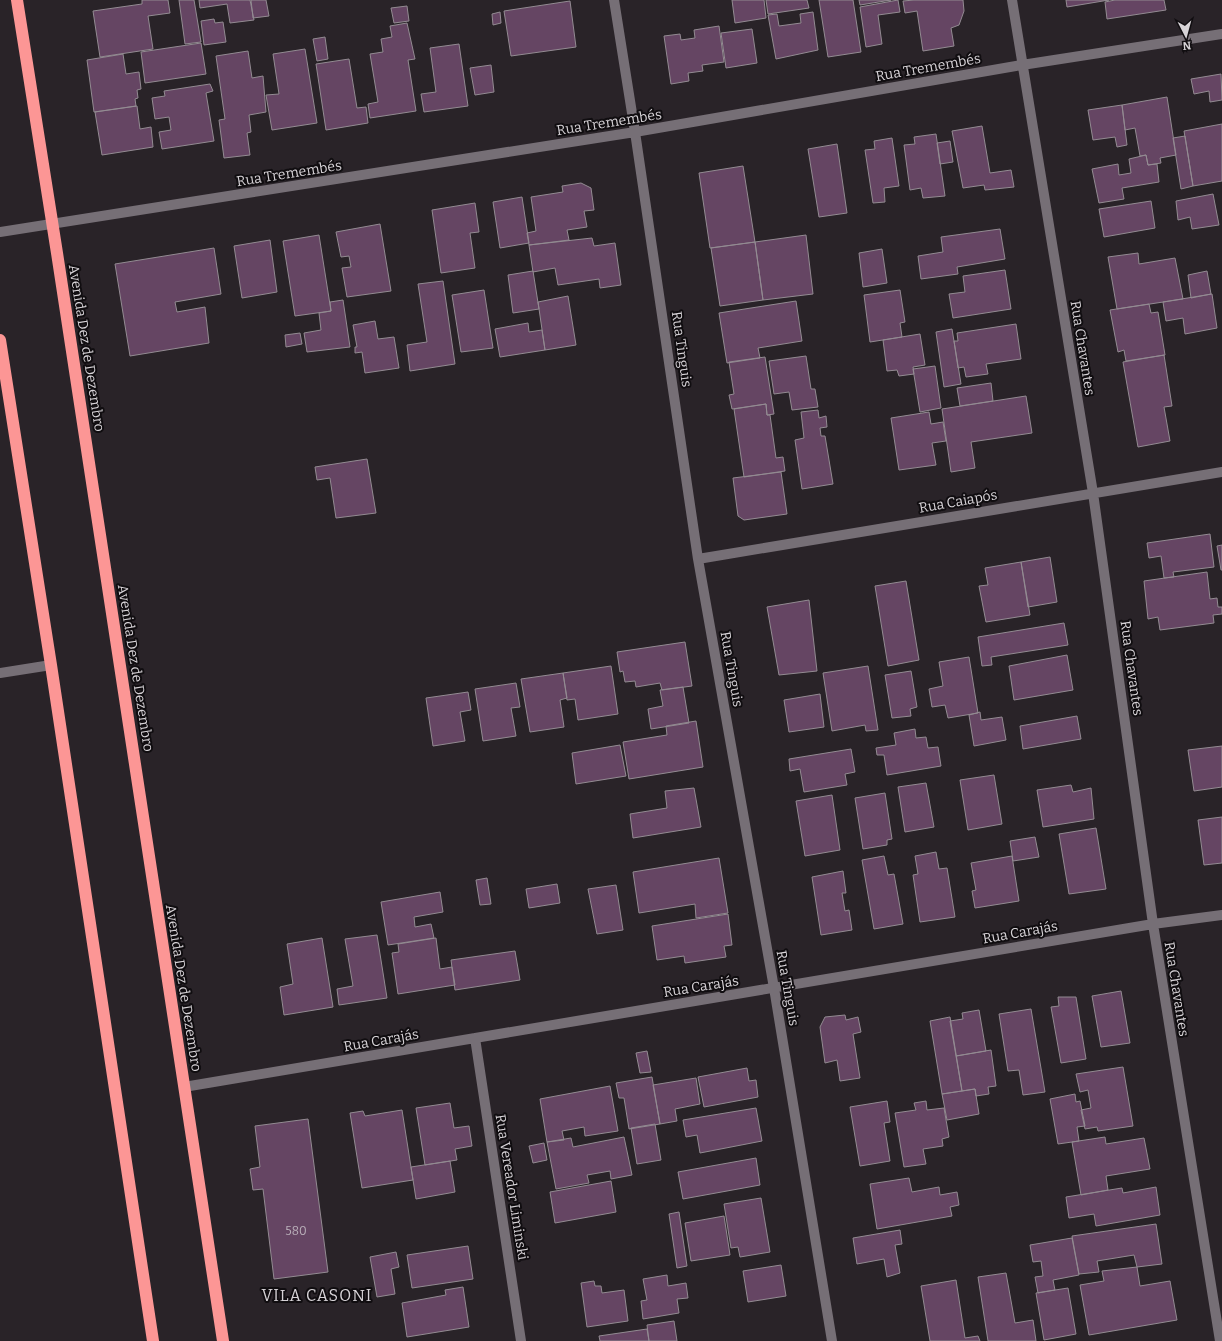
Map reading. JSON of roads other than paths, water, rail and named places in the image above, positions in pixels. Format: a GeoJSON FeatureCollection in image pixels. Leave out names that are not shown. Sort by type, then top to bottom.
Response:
{"type":"FeatureCollection","features":[{"type":"Feature","properties":{"kind":"highway","name":"Avenida Dez de Dezembro"},"geometry":{"type":"LineString","coordinates":[[17,0],[53,224],[223,1341]]}},
{"type":"Feature","properties":{"kind":"highway"},"geometry":{"type":"LineString","coordinates":[[0,340],[51,665],[153,1341]]}},
{"type":"Feature","properties":{"kind":"street","name":"Rua Tinguis"},"geometry":{"type":"LineString","coordinates":[[614,0],[636,132],[698,559],[774,988],[832,1341]]}},
{"type":"Feature","properties":{"kind":"street","name":"Rua Chavantes"},"geometry":{"type":"LineString","coordinates":[[1012,0],[1093,493],[1153,924],[1220,1341]]}},
{"type":"Feature","properties":{"kind":"street","name":"Rua Tremembés"},"geometry":{"type":"LineString","coordinates":[[0,232],[636,132],[1022,65],[1222,34]]}},
{"type":"Feature","properties":{"kind":"street","name":"Rua Caiapós"},"geometry":{"type":"LineString","coordinates":[[698,559],[1222,472]]}},
{"type":"Feature","properties":{"kind":"street"},"geometry":{"type":"LineString","coordinates":[[0,672],[51,665]]}},
{"type":"Feature","properties":{"kind":"street","name":"Rua Carajás"},"geometry":{"type":"LineString","coordinates":[[184,1087],[1153,924],[1222,915]]}},
{"type":"Feature","properties":{"kind":"street","name":"Rua Vereador Liminski"},"geometry":{"type":"LineString","coordinates":[[475,1038],[521,1341]]}},
{"type":"Feature","properties":{"kind":"district","name":"VILA CASONI"},"geometry":{"type":"Point","coordinates":[317,1295]}}]}
